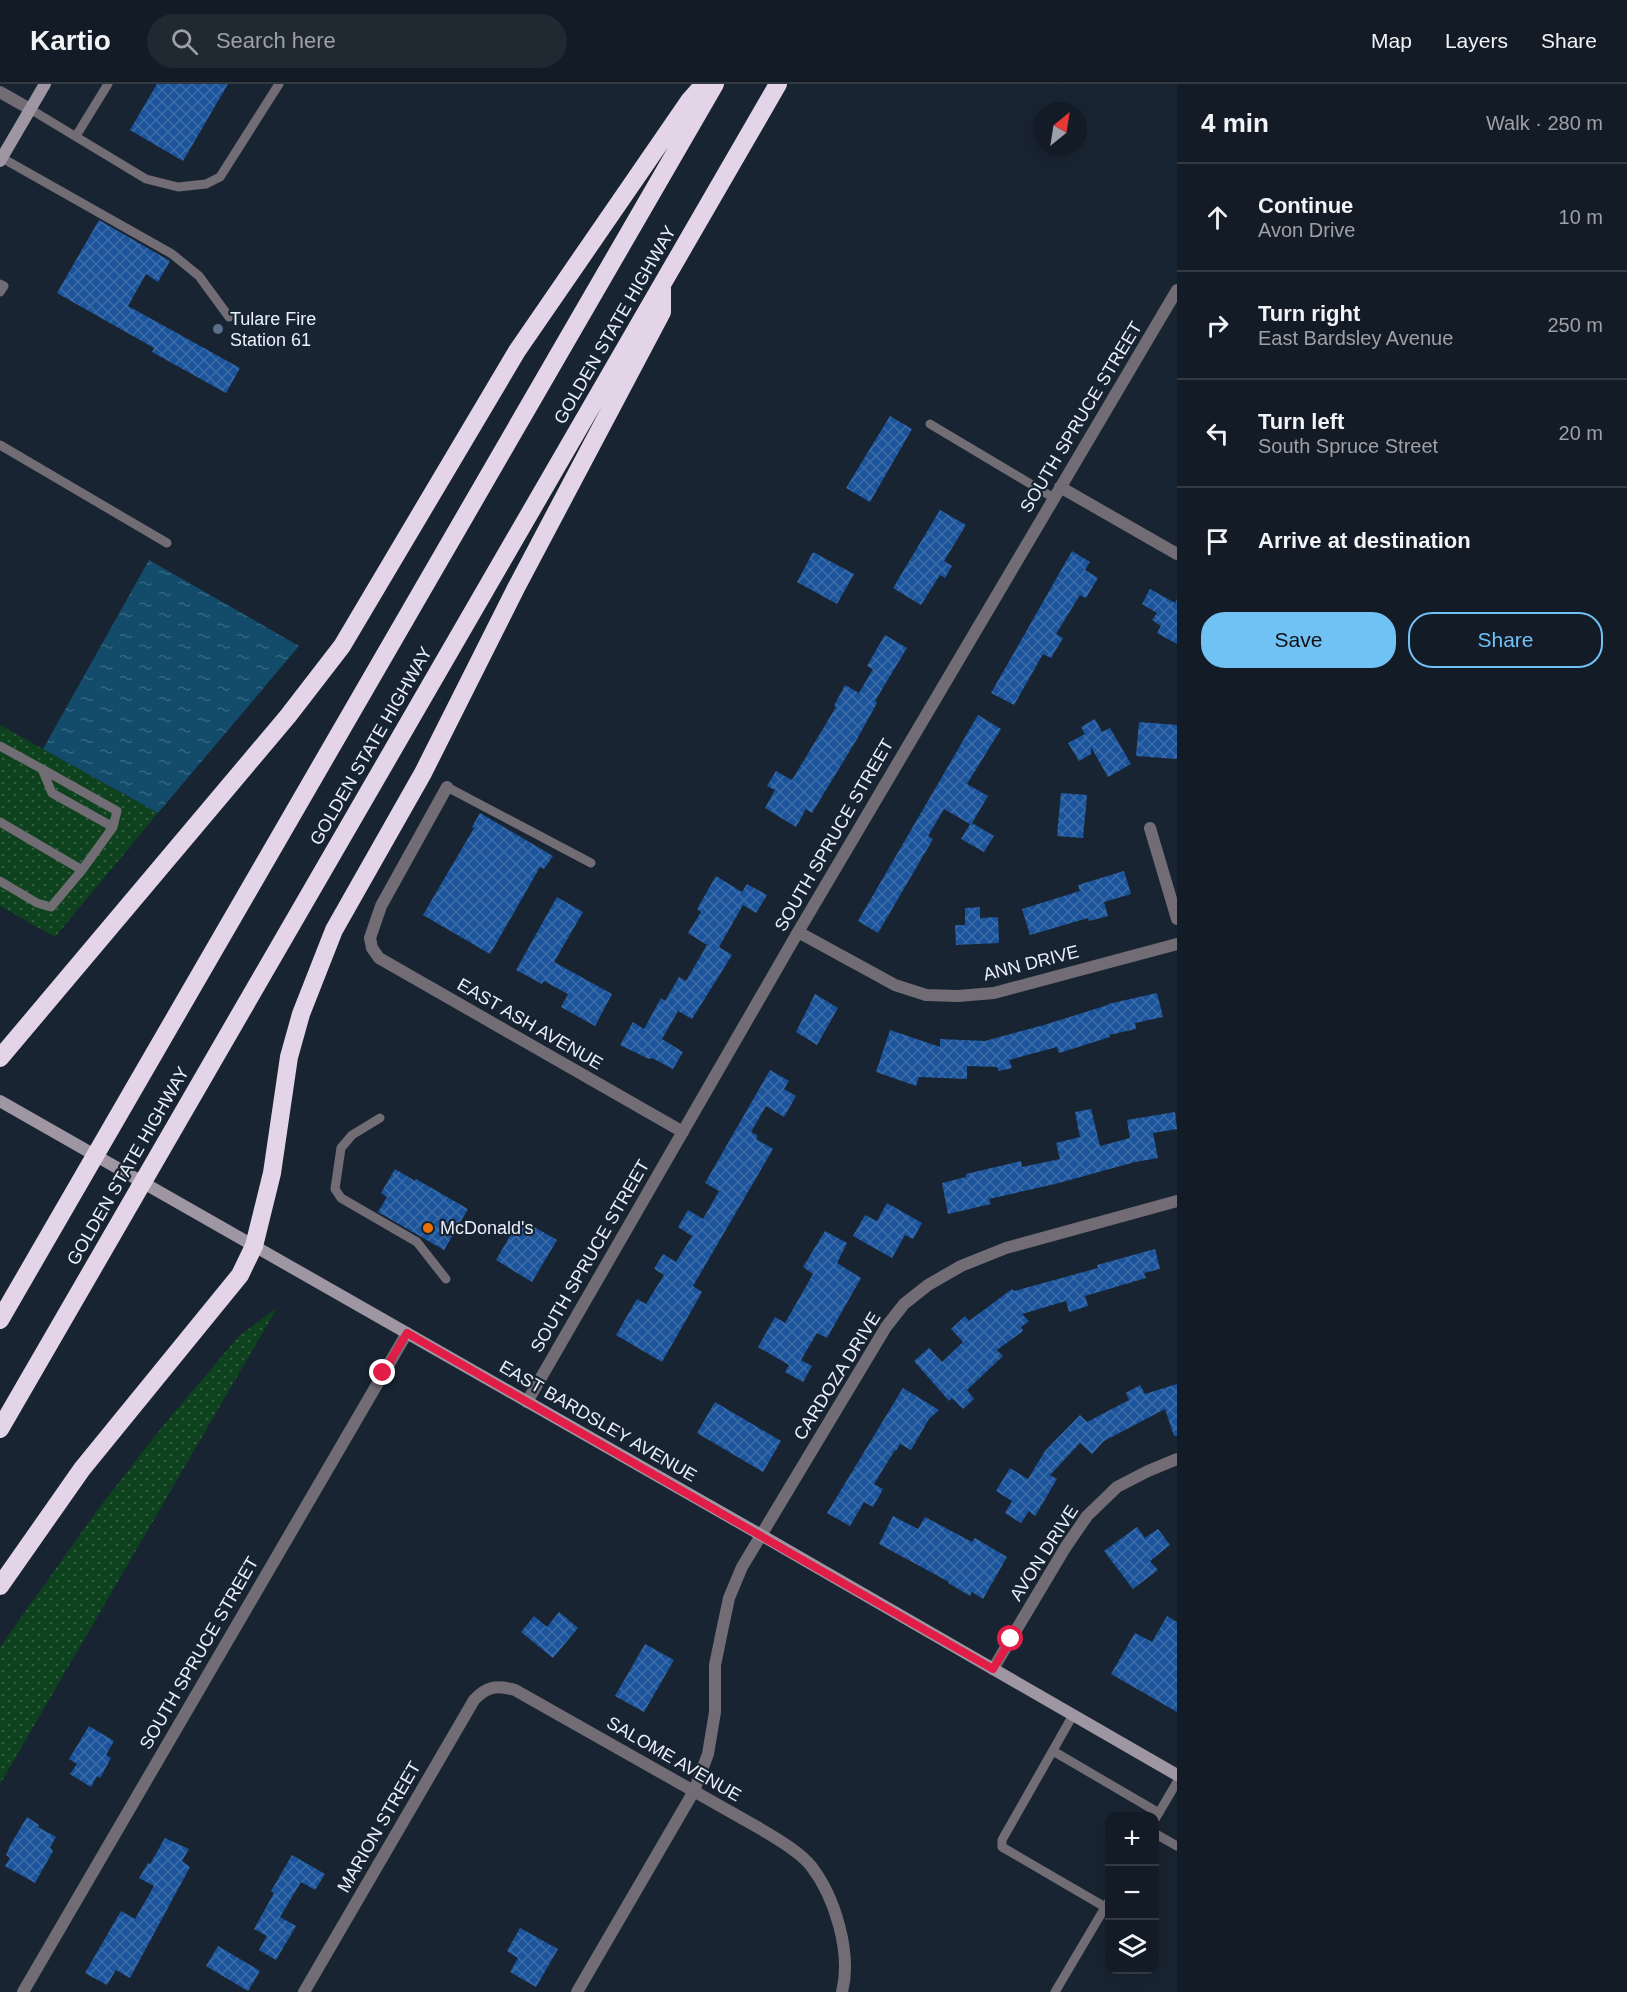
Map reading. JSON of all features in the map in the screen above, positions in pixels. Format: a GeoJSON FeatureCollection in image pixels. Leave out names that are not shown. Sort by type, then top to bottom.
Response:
{"type":"FeatureCollection","features":[{"type":"Feature","properties":{"kind":"highway"},"geometry":{"type":"LineString","coordinates":[[0,1058],[288,716],[342,646],[517,351],[689,101],[704,84]]}},
{"type":"Feature","properties":{"kind":"highway","name":"GOLDEN STATE HIGHWAY"},"geometry":{"type":"LineString","coordinates":[[0,1320],[716,84]]}},
{"type":"Feature","properties":{"kind":"highway","name":"GOLDEN STATE HIGHWAY"},"geometry":{"type":"LineString","coordinates":[[0,1429],[778,84]]}},
{"type":"Feature","properties":{"kind":"highway"},"geometry":{"type":"LineString","coordinates":[[0,1586],[82,1469],[238,1279],[254,1246],[272,1173],[289,1056],[301,1014],[325,950],[347,905],[423,773],[516,588],[662,312],[662,285]]}},
{"type":"Feature","properties":{"kind":"main road"},"geometry":{"type":"LineString","coordinates":[[1,159],[45,84]]}},
{"type":"Feature","properties":{"kind":"main road","name":"EAST BARDSLEY AVENUE"},"geometry":{"type":"LineString","coordinates":[[0,1101],[1177,1775]]}},
{"type":"Feature","properties":{"kind":"street"},"geometry":{"type":"LineString","coordinates":[[0,92],[30,109]]}},
{"type":"Feature","properties":{"kind":"street","name":"SOUTH SPRUCE STREET"},"geometry":{"type":"LineString","coordinates":[[527,1402],[798,932],[1057,493],[1172,310],[1177,290]]}},
{"type":"Feature","properties":{"kind":"street"},"geometry":{"type":"LineString","coordinates":[[1057,493],[1177,554]]}},
{"type":"Feature","properties":{"kind":"street","name":"EAST ASH AVENUE"},"geometry":{"type":"LineString","coordinates":[[447,787],[381,906],[372,928],[370,938],[372,948],[379,958],[683,1132]]}},
{"type":"Feature","properties":{"kind":"street"},"geometry":{"type":"LineString","coordinates":[[1150,828],[1177,919]]}},
{"type":"Feature","properties":{"kind":"street","name":"ANN DRIVE"},"geometry":{"type":"LineString","coordinates":[[798,932],[895,985],[926,995],[958,996],[994,993],[1177,944]]}},
{"type":"Feature","properties":{"kind":"street","name":"CARDOZA DRIVE"},"geometry":{"type":"LineString","coordinates":[[578,1992],[694,1791],[708,1754],[715,1712],[715,1665],[729,1598],[742,1568],[868,1356],[904,1304],[928,1285],[961,1266],[1006,1248],[1177,1201]]}},
{"type":"Feature","properties":{"kind":"street","name":"SOUTH SPRUCE STREET"},"geometry":{"type":"LineString","coordinates":[[23,1992],[407,1333]]}},
{"type":"Feature","properties":{"kind":"street","name":"AVON DRIVE"},"geometry":{"type":"LineString","coordinates":[[993,1669],[1065,1548],[1088,1516],[1117,1487],[1177,1459]]}},
{"type":"Feature","properties":{"kind":"street","name":"SALOME AVENUE"},"geometry":{"type":"LineString","coordinates":[[492,1686],[515,1690],[694,1791],[787,1846],[810,1864],[824,1886],[838,1920],[844,1947],[845,1981],[842,1992]]}},
{"type":"Feature","properties":{"kind":"street","name":"MARION STREET"},"geometry":{"type":"LineString","coordinates":[[304,1992],[474,1700],[492,1686]]}},
{"type":"Feature","properties":{"kind":"lane"},"geometry":{"type":"LineString","coordinates":[[76,136],[108,84]]}},
{"type":"Feature","properties":{"kind":"lane"},"geometry":{"type":"LineString","coordinates":[[30,109],[146,179],[178,187],[206,184],[220,177],[279,84]]}},
{"type":"Feature","properties":{"kind":"lane"},"geometry":{"type":"LineString","coordinates":[[1,159],[172,254],[199,276],[229,316]]}},
{"type":"Feature","properties":{"kind":"lane"},"geometry":{"type":"LineString","coordinates":[[0,284],[3,286],[0,292]]}},
{"type":"Feature","properties":{"kind":"lane"},"geometry":{"type":"LineString","coordinates":[[930,424],[1057,493]]}},
{"type":"Feature","properties":{"kind":"lane"},"geometry":{"type":"LineString","coordinates":[[0,445],[167,543]]}},
{"type":"Feature","properties":{"kind":"lane"},"geometry":{"type":"LineString","coordinates":[[0,746],[117,812],[113,827],[82,870],[51,907],[38,903],[0,881]]}},
{"type":"Feature","properties":{"kind":"lane"},"geometry":{"type":"LineString","coordinates":[[42,769],[52,793],[113,827]]}},
{"type":"Feature","properties":{"kind":"lane"},"geometry":{"type":"LineString","coordinates":[[447,787],[591,863]]}},
{"type":"Feature","properties":{"kind":"lane"},"geometry":{"type":"LineString","coordinates":[[0,822],[82,870]]}},
{"type":"Feature","properties":{"kind":"lane"},"geometry":{"type":"LineString","coordinates":[[380,1118],[352,1135],[341,1148],[334,1189],[341,1198],[417,1242],[446,1279]]}},
{"type":"Feature","properties":{"kind":"lane"},"geometry":{"type":"LineString","coordinates":[[1073,1715],[1002,1840],[1002,1847],[1105,1902]]}},
{"type":"Feature","properties":{"kind":"lane"},"geometry":{"type":"LineString","coordinates":[[1053,1751],[1149,1812]]}},
{"type":"Feature","properties":{"kind":"lane"},"geometry":{"type":"LineString","coordinates":[[1159,1814],[1177,1782]]}},
{"type":"Feature","properties":{"kind":"lane"},"geometry":{"type":"LineString","coordinates":[[1159,1835],[1177,1846]]}},
{"type":"Feature","properties":{"kind":"lane"},"geometry":{"type":"LineString","coordinates":[[1055,1992],[1105,1906]]}},
{"type":"Feature","properties":{"kind":"green space"},"geometry":{"type":"Polygon","coordinates":[[[0,725],[158,813],[55,937],[0,906],[0,725]]]}},
{"type":"Feature","properties":{"kind":"green space"},"geometry":{"type":"Polygon","coordinates":[[[277,1308],[0,1784],[0,1647],[99,1508],[163,1426],[239,1336],[277,1308]]]}},
{"type":"Feature","properties":{"kind":"water"},"geometry":{"type":"Polygon","coordinates":[[[149,560],[299,646],[158,813],[43,749],[149,560]]]}},
{"type":"Feature","properties":{"kind":"building"},"geometry":{"type":"Polygon","coordinates":[[[157,84],[228,84],[183,161],[130,130],[157,84]]]}},
{"type":"Feature","properties":{"kind":"building"},"geometry":{"type":"Polygon","coordinates":[[[99,220],[170,261],[158,282],[146,274],[128,306],[240,368],[226,393],[152,352],[154,348],[57,293],[99,220]]]}},
{"type":"Feature","properties":{"kind":"building"},"geometry":{"type":"Polygon","coordinates":[[[890,416],[912,429],[870,502],[846,488],[890,416]]]}},
{"type":"Feature","properties":{"kind":"building"},"geometry":{"type":"Polygon","coordinates":[[[940,510],[966,525],[944,561],[952,566],[945,578],[940,575],[921,605],[893,588],[940,510]]]}},
{"type":"Feature","properties":{"kind":"building"},"geometry":{"type":"Polygon","coordinates":[[[1072,551],[1090,562],[1085,570],[1098,578],[1086,598],[1080,595],[1056,634],[1063,638],[1051,658],[1043,654],[1014,705],[991,693],[1072,551]]]}},
{"type":"Feature","properties":{"kind":"building"},"geometry":{"type":"Polygon","coordinates":[[[813,552],[854,574],[837,604],[797,582],[813,552]]]}},
{"type":"Feature","properties":{"kind":"building"},"geometry":{"type":"Polygon","coordinates":[[[1150,589],[1175,603],[1177,599],[1177,644],[1157,633],[1161,626],[1152,620],[1157,613],[1142,604],[1150,589]]]}},
{"type":"Feature","properties":{"kind":"building"},"geometry":{"type":"Polygon","coordinates":[[[885,635],[907,648],[875,701],[877,703],[857,739],[812,813],[806,809],[796,827],[765,808],[775,790],[767,786],[776,771],[792,780],[836,707],[834,706],[845,685],[859,693],[873,669],[867,666],[885,635]]]}},
{"type":"Feature","properties":{"kind":"building"},"geometry":{"type":"Polygon","coordinates":[[[978,715],[1001,729],[967,784],[988,796],[972,823],[994,836],[984,852],[961,839],[970,824],[944,809],[928,836],[933,839],[878,933],[858,921],[978,715]]]}},
{"type":"Feature","properties":{"kind":"building"},"geometry":{"type":"Polygon","coordinates":[[[1095,719],[1102,732],[1110,728],[1131,764],[1108,777],[1091,747],[1091,754],[1079,761],[1068,743],[1085,734],[1081,727],[1095,719]]]}},
{"type":"Feature","properties":{"kind":"building"},"geometry":{"type":"Polygon","coordinates":[[[1139,722],[1177,725],[1177,759],[1136,756],[1139,722]]]}},
{"type":"Feature","properties":{"kind":"building"},"geometry":{"type":"Polygon","coordinates":[[[1061,793],[1087,795],[1083,838],[1057,836],[1061,793]]]}},
{"type":"Feature","properties":{"kind":"building"},"geometry":{"type":"Polygon","coordinates":[[[480,813],[553,856],[544,869],[540,867],[490,954],[423,915],[474,828],[472,827],[480,813]]]}},
{"type":"Feature","properties":{"kind":"building"},"geometry":{"type":"Polygon","coordinates":[[[1124,871],[1131,894],[1104,902],[1108,916],[1089,921],[1088,918],[1030,935],[1022,909],[1080,891],[1078,885],[1124,871]]]}},
{"type":"Feature","properties":{"kind":"building"},"geometry":{"type":"Polygon","coordinates":[[[716,876],[742,892],[747,884],[767,895],[756,913],[743,905],[719,947],[732,955],[692,1019],[678,1011],[662,1039],[683,1052],[673,1069],[620,1045],[633,1022],[644,1029],[661,998],[665,1001],[679,977],[686,981],[707,945],[688,933],[701,912],[697,909],[716,876]]]}},
{"type":"Feature","properties":{"kind":"building"},"geometry":{"type":"Polygon","coordinates":[[[557,897],[583,912],[554,962],[612,994],[595,1026],[561,1007],[568,994],[544,981],[542,984],[516,970],[557,897]]]}},
{"type":"Feature","properties":{"kind":"building"},"geometry":{"type":"Polygon","coordinates":[[[980,907],[980,918],[998,917],[999,943],[956,945],[955,925],[965,925],[965,908],[980,907]]]}},
{"type":"Feature","properties":{"kind":"building"},"geometry":{"type":"Polygon","coordinates":[[[1157,993],[1163,1017],[1135,1023],[1136,1029],[1109,1035],[1110,1037],[1059,1053],[1057,1047],[1009,1060],[1012,1068],[999,1071],[997,1067],[967,1066],[967,1079],[919,1077],[916,1086],[876,1072],[890,1030],[940,1047],[940,1039],[985,1041],[1108,1004],[1157,993]]]}},
{"type":"Feature","properties":{"kind":"building"},"geometry":{"type":"Polygon","coordinates":[[[815,994],[838,1008],[817,1045],[796,1032],[815,994]]]}},
{"type":"Feature","properties":{"kind":"building"},"geometry":{"type":"Polygon","coordinates":[[[770,1070],[789,1081],[784,1089],[796,1096],[784,1117],[766,1106],[751,1132],[758,1136],[756,1139],[773,1149],[693,1286],[702,1292],[662,1362],[616,1335],[637,1299],[646,1304],[664,1275],[654,1269],[663,1254],[676,1262],[692,1236],[678,1227],[688,1210],[703,1219],[719,1191],[705,1183],[770,1070]]]}},
{"type":"Feature","properties":{"kind":"building"},"geometry":{"type":"Polygon","coordinates":[[[1091,1109],[1100,1146],[1130,1138],[1127,1120],[1175,1112],[1177,1129],[1153,1133],[1158,1158],[989,1199],[991,1204],[948,1214],[942,1183],[966,1177],[966,1174],[1021,1161],[1022,1167],[1060,1159],[1056,1143],[1080,1137],[1075,1112],[1091,1109]]]}},
{"type":"Feature","properties":{"kind":"building"},"geometry":{"type":"Polygon","coordinates":[[[395,1169],[468,1209],[444,1250],[378,1212],[387,1197],[381,1193],[395,1169]]]}},
{"type":"Feature","properties":{"kind":"building"},"geometry":{"type":"Polygon","coordinates":[[[887,1203],[922,1223],[913,1239],[905,1235],[892,1258],[853,1236],[865,1215],[877,1221],[887,1203]]]}},
{"type":"Feature","properties":{"kind":"building"},"geometry":{"type":"Polygon","coordinates":[[[520,1219],[557,1240],[532,1282],[496,1260],[520,1219]]]}},
{"type":"Feature","properties":{"kind":"building"},"geometry":{"type":"Polygon","coordinates":[[[825,1231],[847,1243],[837,1263],[861,1278],[827,1338],[817,1333],[801,1360],[812,1366],[803,1382],[785,1372],[789,1365],[758,1347],[775,1317],[785,1323],[813,1274],[803,1267],[825,1231]]]}},
{"type":"Feature","properties":{"kind":"building"},"geometry":{"type":"Polygon","coordinates":[[[1155,1249],[1160,1269],[1144,1273],[1146,1278],[1085,1296],[1088,1306],[1069,1312],[1066,1301],[1022,1314],[1029,1321],[1021,1327],[1023,1331],[997,1350],[1003,1356],[967,1390],[974,1399],[963,1409],[952,1398],[949,1401],[914,1361],[929,1348],[942,1362],[963,1342],[951,1329],[965,1316],[969,1321],[1012,1289],[1014,1291],[1098,1268],[1097,1265],[1155,1249]]]}},
{"type":"Feature","properties":{"kind":"building"},"geometry":{"type":"Polygon","coordinates":[[[1177,1384],[1177,1436],[1174,1436],[1165,1409],[1104,1441],[1092,1454],[1080,1443],[1050,1475],[1057,1479],[1035,1516],[1029,1511],[1021,1523],[1005,1513],[1012,1501],[996,1491],[1010,1468],[1028,1479],[1045,1451],[1080,1415],[1087,1422],[1129,1400],[1126,1393],[1140,1385],[1145,1394],[1177,1384]]]}},
{"type":"Feature","properties":{"kind":"building"},"geometry":{"type":"Polygon","coordinates":[[[903,1388],[939,1410],[929,1419],[911,1450],[900,1444],[895,1450],[874,1484],[883,1489],[873,1507],[864,1502],[850,1526],[827,1513],[903,1388]]]}},
{"type":"Feature","properties":{"kind":"building"},"geometry":{"type":"Polygon","coordinates":[[[715,1402],[781,1441],[763,1472],[697,1433],[715,1402]]]}},
{"type":"Feature","properties":{"kind":"building"},"geometry":{"type":"Polygon","coordinates":[[[893,1516],[918,1529],[925,1517],[972,1542],[975,1538],[1007,1557],[983,1599],[972,1592],[970,1596],[879,1544],[893,1516]]]}},
{"type":"Feature","properties":{"kind":"building"},"geometry":{"type":"Polygon","coordinates":[[[1137,1527],[1145,1538],[1158,1529],[1170,1545],[1150,1561],[1158,1570],[1133,1589],[1104,1551],[1137,1527]]]}},
{"type":"Feature","properties":{"kind":"building"},"geometry":{"type":"Polygon","coordinates":[[[559,1612],[578,1628],[553,1658],[521,1632],[534,1616],[547,1627],[559,1612]]]}},
{"type":"Feature","properties":{"kind":"building"},"geometry":{"type":"Polygon","coordinates":[[[1167,1616],[1177,1622],[1177,1712],[1111,1674],[1135,1633],[1152,1642],[1167,1616]]]}},
{"type":"Feature","properties":{"kind":"building"},"geometry":{"type":"Polygon","coordinates":[[[645,1644],[674,1660],[644,1712],[615,1696],[645,1644]]]}},
{"type":"Feature","properties":{"kind":"building"},"geometry":{"type":"Polygon","coordinates":[[[89,1726],[114,1741],[106,1755],[111,1758],[100,1778],[97,1776],[91,1787],[70,1774],[77,1764],[69,1759],[89,1726]]]}},
{"type":"Feature","properties":{"kind":"building"},"geometry":{"type":"Polygon","coordinates":[[[27,1817],[39,1825],[38,1827],[56,1837],[50,1847],[53,1851],[35,1883],[5,1866],[10,1858],[6,1855],[8,1849],[27,1817]]]}},
{"type":"Feature","properties":{"kind":"building"},"geometry":{"type":"Polygon","coordinates":[[[165,1838],[189,1849],[182,1861],[190,1867],[130,1978],[116,1970],[107,1985],[85,1973],[121,1911],[135,1919],[154,1886],[139,1878],[165,1838]]]}},
{"type":"Feature","properties":{"kind":"building"},"geometry":{"type":"Polygon","coordinates":[[[292,1855],[325,1874],[315,1890],[301,1882],[280,1917],[296,1926],[276,1960],[259,1950],[267,1936],[254,1929],[274,1893],[271,1891],[292,1855]]]}},
{"type":"Feature","properties":{"kind":"building"},"geometry":{"type":"Polygon","coordinates":[[[520,1928],[558,1949],[536,1987],[510,1972],[518,1958],[507,1951],[520,1928]]]}},
{"type":"Feature","properties":{"kind":"building"},"geometry":{"type":"Polygon","coordinates":[[[218,1946],[260,1971],[248,1991],[206,1966],[218,1946]]]}},
{"type":"Feature","properties":{"kind":"place","name":"Tulare Fire Station 61"},"geometry":{"type":"Point","coordinates":[218,329]}},
{"type":"Feature","properties":{"kind":"place","name":"McDonald's"},"geometry":{"type":"Point","coordinates":[428,1228]}},
{"type":"Feature","properties":{"kind":"route"},"geometry":{"type":"LineString","coordinates":[[383,1373],[407,1333],[993,1669],[1011,1639]]}}]}
